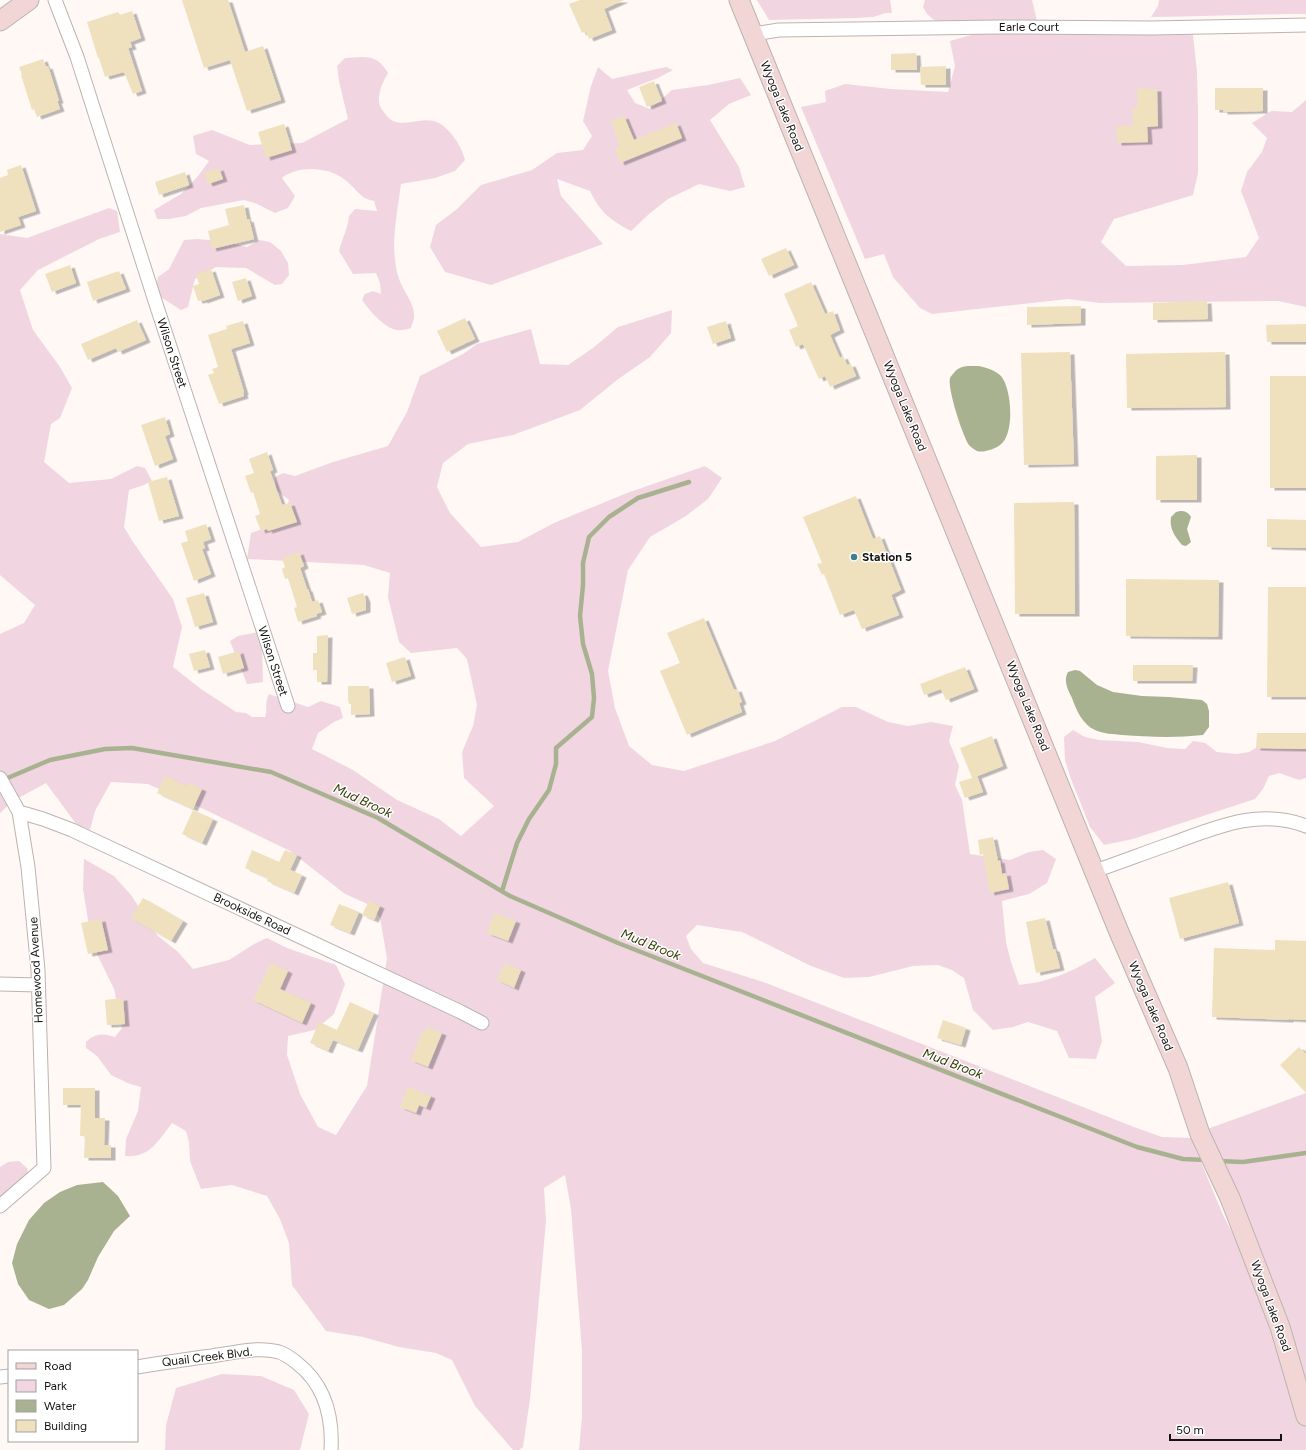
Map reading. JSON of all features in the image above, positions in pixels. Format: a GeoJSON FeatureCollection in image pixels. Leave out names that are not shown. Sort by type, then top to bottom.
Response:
{"type":"FeatureCollection","features":[{"type":"Feature","properties":{"kind":"street"},"geometry":{"type":"LineString","coordinates":[[0,21],[29,0]]}},
{"type":"Feature","properties":{"kind":"street","name":"Wilson Street"},"geometry":{"type":"LineString","coordinates":[[55,0],[77,57],[156,304],[288,706]]}},
{"type":"Feature","properties":{"kind":"street","name":"Wyoga Lake Road"},"geometry":{"type":"LineString","coordinates":[[739,0],[1119,932],[1178,1068],[1200,1134],[1230,1198],[1280,1326],[1306,1416]]}},
{"type":"Feature","properties":{"kind":"street","name":"Earle Court"},"geometry":{"type":"LineString","coordinates":[[752,34],[779,30],[1000,27],[1151,28],[1306,25]]}},
{"type":"Feature","properties":{"kind":"street","name":"Homewood Avenue"},"geometry":{"type":"LineString","coordinates":[[0,778],[16,806],[28,868],[36,942],[44,1168],[0,1206]]}},
{"type":"Feature","properties":{"kind":"street","name":"Brookside Road"},"geometry":{"type":"LineString","coordinates":[[16,806],[79,834],[482,1023]]}},
{"type":"Feature","properties":{"kind":"street"},"geometry":{"type":"LineString","coordinates":[[1095,871],[1228,823],[1253,818],[1298,822],[1306,826]]}},
{"type":"Feature","properties":{"kind":"street"},"geometry":{"type":"LineString","coordinates":[[0,984],[38,984]]}},
{"type":"Feature","properties":{"kind":"street","name":"Quail Creek Blvd."},"geometry":{"type":"LineString","coordinates":[[138,1367],[240,1352],[262,1350],[279,1352],[292,1359],[304,1369],[315,1381],[323,1395],[329,1412],[332,1434],[331,1450]]}},
{"type":"Feature","properties":{"kind":"green space"},"geometry":{"type":"Polygon","coordinates":[[[757,0],[890,0],[892,13],[886,13],[873,17],[769,20],[757,0]]]}},
{"type":"Feature","properties":{"kind":"green space"},"geometry":{"type":"Polygon","coordinates":[[[925,0],[1032,0],[1037,21],[997,20],[948,23],[934,20],[927,14],[923,7],[925,0]]]}},
{"type":"Feature","properties":{"kind":"green space"},"geometry":{"type":"Polygon","coordinates":[[[1159,0],[1306,0],[1306,14],[1151,17],[1158,6],[1159,0]]]}},
{"type":"Feature","properties":{"kind":"green space"},"geometry":{"type":"Polygon","coordinates":[[[1000,27],[1192,27],[1197,72],[1198,111],[1198,173],[1193,195],[1114,219],[1101,242],[1126,266],[1183,265],[1246,257],[1259,238],[1241,191],[1247,172],[1262,152],[1267,138],[1252,123],[1271,111],[1292,112],[1306,100],[1306,307],[1278,301],[1100,303],[1068,299],[932,314],[920,308],[893,277],[884,254],[865,259],[801,107],[826,102],[825,91],[845,84],[891,89],[948,92],[955,66],[950,41],[1000,27]]]}},
{"type":"Feature","properties":{"kind":"green space"},"geometry":{"type":"Polygon","coordinates":[[[362,57],[375,59],[388,73],[380,90],[379,104],[391,120],[404,123],[427,120],[439,123],[448,130],[455,139],[465,160],[455,171],[435,178],[401,184],[394,244],[396,267],[401,284],[414,311],[411,328],[405,330],[390,328],[374,315],[362,300],[365,294],[373,291],[381,294],[380,283],[376,273],[353,274],[339,251],[349,216],[355,209],[377,211],[374,201],[363,197],[347,181],[337,175],[322,170],[304,169],[282,178],[295,196],[288,208],[275,213],[255,203],[244,200],[201,208],[186,216],[169,219],[157,219],[154,210],[181,194],[198,176],[209,161],[196,154],[193,136],[212,130],[250,145],[302,143],[348,119],[337,66],[345,58],[362,57]]]}},
{"type":"Feature","properties":{"kind":"green space"},"geometry":{"type":"Polygon","coordinates":[[[598,67],[612,79],[666,67],[673,70],[658,78],[627,90],[635,103],[650,109],[672,90],[708,85],[740,78],[751,95],[729,104],[710,120],[739,167],[745,187],[730,191],[699,184],[668,199],[631,231],[606,215],[590,191],[557,179],[561,196],[603,244],[491,285],[445,272],[430,247],[436,225],[457,209],[481,185],[532,170],[557,153],[583,150],[592,136],[583,121],[591,86],[598,67]]]}},
{"type":"Feature","properties":{"kind":"green space"},"geometry":{"type":"Polygon","coordinates":[[[109,208],[117,211],[120,232],[99,239],[38,270],[20,290],[33,330],[60,367],[72,388],[60,418],[51,424],[44,462],[69,483],[111,479],[137,466],[145,468],[152,481],[129,490],[124,527],[173,599],[182,627],[173,667],[201,689],[236,712],[246,713],[252,717],[265,717],[269,694],[308,707],[321,701],[340,707],[343,718],[334,722],[318,733],[312,749],[353,770],[397,800],[439,819],[461,836],[494,806],[464,778],[462,752],[473,726],[477,705],[467,659],[457,648],[411,653],[399,642],[388,597],[390,573],[364,565],[247,559],[251,533],[281,522],[289,500],[276,490],[275,477],[283,473],[295,476],[333,462],[388,446],[407,412],[420,376],[463,354],[477,344],[531,329],[540,364],[568,365],[593,348],[618,327],[672,310],[671,333],[650,357],[617,380],[580,410],[513,435],[468,444],[443,463],[437,487],[450,513],[481,547],[518,542],[554,523],[627,493],[705,466],[722,478],[708,499],[686,516],[650,537],[628,570],[608,671],[615,708],[629,746],[652,765],[684,771],[775,741],[842,707],[856,707],[888,722],[908,726],[931,722],[953,726],[949,741],[959,766],[955,785],[962,800],[970,854],[1010,860],[1029,852],[1043,850],[1056,859],[1047,883],[1029,894],[1002,901],[1006,942],[1019,985],[1040,982],[1058,976],[1095,958],[1115,983],[1095,997],[1102,1041],[1096,1059],[1069,1058],[1057,1031],[1028,1022],[1013,1027],[993,1030],[973,1010],[964,978],[952,970],[938,965],[913,966],[869,977],[844,978],[811,966],[742,932],[697,925],[686,936],[691,949],[703,963],[766,983],[1134,1127],[1162,1137],[1191,1138],[1223,1215],[1247,1261],[1262,1309],[1274,1338],[1202,1131],[1306,1093],[1306,1450],[579,1450],[582,1417],[582,1351],[571,1209],[565,1175],[544,1188],[546,1221],[530,1399],[523,1447],[519,1450],[513,1450],[475,1406],[452,1360],[436,1353],[399,1347],[363,1337],[326,1331],[292,1285],[289,1243],[280,1219],[267,1196],[232,1185],[201,1189],[190,1161],[189,1142],[186,1131],[172,1123],[153,1147],[141,1154],[125,1156],[126,1139],[138,1111],[141,1087],[130,1084],[111,1075],[97,1056],[86,1048],[86,1042],[96,1035],[103,1034],[115,1037],[122,1028],[114,989],[97,954],[89,926],[83,889],[84,859],[114,876],[131,895],[158,936],[178,952],[193,969],[229,960],[254,944],[267,938],[287,948],[336,965],[345,984],[334,1014],[315,1030],[288,1036],[287,1055],[300,1094],[318,1127],[336,1135],[367,1086],[387,958],[380,918],[370,905],[345,894],[290,851],[148,784],[111,782],[95,811],[90,830],[77,825],[46,783],[13,801],[0,813],[0,634],[24,623],[35,605],[0,575],[0,234],[27,238],[109,208]]]}},
{"type":"Feature","properties":{"kind":"green space"},"geometry":{"type":"Polygon","coordinates":[[[197,239],[222,241],[247,247],[259,240],[270,242],[281,251],[288,263],[289,275],[282,284],[275,285],[246,268],[216,267],[195,279],[188,307],[181,310],[159,296],[156,286],[158,277],[169,269],[184,240],[197,239]]]}},
{"type":"Feature","properties":{"kind":"green space"},"geometry":{"type":"Polygon","coordinates":[[[258,632],[262,645],[263,682],[247,684],[230,641],[238,636],[258,632]]]}},
{"type":"Feature","properties":{"kind":"green space"},"geometry":{"type":"Polygon","coordinates":[[[1073,730],[1085,737],[1099,740],[1138,742],[1167,748],[1185,749],[1193,741],[1205,743],[1217,752],[1236,754],[1249,752],[1256,748],[1306,749],[1306,778],[1299,780],[1279,773],[1269,776],[1263,789],[1255,799],[1133,839],[1104,845],[1090,827],[1065,760],[1064,737],[1073,730]]]}},
{"type":"Feature","properties":{"kind":"green space"},"geometry":{"type":"Polygon","coordinates":[[[19,1161],[27,1168],[30,1180],[0,1206],[0,1167],[8,1162],[19,1161]]]}},
{"type":"Feature","properties":{"kind":"green space"},"geometry":{"type":"Polygon","coordinates":[[[222,1374],[261,1376],[294,1390],[309,1414],[300,1450],[165,1450],[166,1425],[176,1388],[222,1374]]]}},
{"type":"Feature","properties":{"kind":"water"},"geometry":{"type":"Polygon","coordinates":[[[979,366],[988,368],[1001,376],[1008,391],[1010,412],[1010,422],[1005,440],[995,448],[982,451],[977,451],[974,449],[966,440],[956,412],[950,383],[950,378],[960,368],[979,366]]]}},
{"type":"Feature","properties":{"kind":"water"},"geometry":{"type":"Polygon","coordinates":[[[1176,512],[1186,512],[1191,517],[1187,529],[1191,542],[1186,546],[1182,545],[1177,539],[1171,525],[1171,517],[1176,512]]]}},
{"type":"Feature","properties":{"kind":"water"},"geometry":{"type":"Polygon","coordinates":[[[1075,670],[1080,671],[1097,685],[1113,692],[1142,696],[1202,700],[1207,704],[1209,711],[1209,727],[1203,735],[1173,737],[1122,735],[1095,730],[1087,725],[1080,717],[1068,689],[1066,679],[1068,672],[1075,670]]]}},
{"type":"Feature","properties":{"kind":"water"},"geometry":{"type":"Polygon","coordinates":[[[103,1182],[118,1196],[130,1216],[114,1231],[98,1257],[88,1280],[82,1289],[64,1305],[49,1309],[29,1300],[18,1284],[12,1263],[17,1244],[29,1220],[44,1203],[60,1192],[77,1185],[103,1182]]]}},
{"type":"Feature","properties":{"kind":"building"},"geometry":{"type":"Polygon","coordinates":[[[182,0],[228,0],[245,52],[263,46],[281,100],[247,111],[230,60],[204,68],[182,0]]]}},
{"type":"Feature","properties":{"kind":"building"},"geometry":{"type":"Polygon","coordinates":[[[580,0],[624,0],[604,9],[612,30],[589,39],[586,31],[582,33],[569,4],[580,0]]]}},
{"type":"Feature","properties":{"kind":"building"},"geometry":{"type":"Polygon","coordinates":[[[132,11],[141,38],[130,42],[132,47],[128,48],[142,91],[133,94],[124,72],[105,77],[87,22],[118,12],[120,15],[132,11]]]}},
{"type":"Feature","properties":{"kind":"building"},"geometry":{"type":"Polygon","coordinates":[[[916,53],[917,70],[891,70],[891,54],[916,53]]]}},
{"type":"Feature","properties":{"kind":"building"},"geometry":{"type":"Polygon","coordinates":[[[43,59],[46,67],[48,66],[60,109],[37,117],[34,109],[32,110],[19,67],[43,59]]]}},
{"type":"Feature","properties":{"kind":"building"},"geometry":{"type":"Polygon","coordinates":[[[946,66],[946,85],[921,85],[920,67],[946,66]]]}},
{"type":"Feature","properties":{"kind":"building"},"geometry":{"type":"Polygon","coordinates":[[[654,81],[662,101],[647,107],[639,87],[654,81]]]}},
{"type":"Feature","properties":{"kind":"building"},"geometry":{"type":"Polygon","coordinates":[[[1215,88],[1263,88],[1263,111],[1223,112],[1223,110],[1215,110],[1215,88]]]}},
{"type":"Feature","properties":{"kind":"building"},"geometry":{"type":"Polygon","coordinates":[[[1137,89],[1157,89],[1158,126],[1147,127],[1148,142],[1117,143],[1117,126],[1133,126],[1133,107],[1138,107],[1137,89]]]}},
{"type":"Feature","properties":{"kind":"building"},"geometry":{"type":"Polygon","coordinates":[[[624,116],[634,140],[676,123],[682,138],[620,163],[615,148],[620,146],[611,121],[624,116]]]}},
{"type":"Feature","properties":{"kind":"building"},"geometry":{"type":"Polygon","coordinates":[[[284,124],[292,150],[266,158],[258,132],[284,124]]]}},
{"type":"Feature","properties":{"kind":"building"},"geometry":{"type":"Polygon","coordinates":[[[21,165],[36,211],[18,217],[21,225],[0,232],[0,178],[8,175],[7,170],[21,165]]]}},
{"type":"Feature","properties":{"kind":"building"},"geometry":{"type":"Polygon","coordinates":[[[219,168],[223,179],[208,184],[204,173],[219,168]]]}},
{"type":"Feature","properties":{"kind":"building"},"geometry":{"type":"Polygon","coordinates":[[[185,172],[189,185],[159,195],[155,182],[185,172]]]}},
{"type":"Feature","properties":{"kind":"building"},"geometry":{"type":"Polygon","coordinates":[[[244,205],[247,220],[249,219],[254,239],[212,249],[208,231],[229,225],[225,209],[244,205]]]}},
{"type":"Feature","properties":{"kind":"building"},"geometry":{"type":"Polygon","coordinates":[[[786,248],[794,265],[769,276],[761,259],[786,248]]]}},
{"type":"Feature","properties":{"kind":"building"},"geometry":{"type":"Polygon","coordinates":[[[70,265],[76,283],[52,292],[45,274],[70,265]]]}},
{"type":"Feature","properties":{"kind":"building"},"geometry":{"type":"Polygon","coordinates":[[[211,269],[220,295],[203,301],[198,301],[193,286],[199,284],[196,274],[211,269]]]}},
{"type":"Feature","properties":{"kind":"building"},"geometry":{"type":"Polygon","coordinates":[[[119,271],[126,289],[93,301],[87,282],[119,271]]]}},
{"type":"Feature","properties":{"kind":"building"},"geometry":{"type":"Polygon","coordinates":[[[246,278],[252,296],[238,301],[232,282],[246,278]]]}},
{"type":"Feature","properties":{"kind":"building"},"geometry":{"type":"Polygon","coordinates":[[[811,282],[825,314],[833,311],[840,330],[830,335],[840,358],[843,356],[847,365],[851,364],[856,376],[830,387],[825,376],[819,379],[803,344],[796,347],[789,330],[798,326],[784,294],[811,282]]]}},
{"type":"Feature","properties":{"kind":"building"},"geometry":{"type":"Polygon","coordinates":[[[1207,301],[1208,319],[1153,320],[1153,303],[1207,301]]]}},
{"type":"Feature","properties":{"kind":"building"},"geometry":{"type":"Polygon","coordinates":[[[1081,306],[1081,323],[1027,325],[1027,307],[1081,306]]]}},
{"type":"Feature","properties":{"kind":"building"},"geometry":{"type":"Polygon","coordinates":[[[465,318],[475,339],[447,352],[437,331],[465,318]]]}},
{"type":"Feature","properties":{"kind":"building"},"geometry":{"type":"Polygon","coordinates":[[[137,320],[146,340],[118,352],[116,348],[88,360],[81,344],[137,320]]]}},
{"type":"Feature","properties":{"kind":"building"},"geometry":{"type":"Polygon","coordinates":[[[243,321],[250,343],[231,349],[244,396],[219,404],[208,375],[214,373],[212,369],[218,367],[208,335],[227,329],[226,326],[243,321]]]}},
{"type":"Feature","properties":{"kind":"building"},"geometry":{"type":"Polygon","coordinates":[[[726,321],[731,338],[713,344],[707,327],[726,321]]]}},
{"type":"Feature","properties":{"kind":"building"},"geometry":{"type":"Polygon","coordinates":[[[1306,324],[1306,342],[1267,342],[1266,325],[1306,324]]]}},
{"type":"Feature","properties":{"kind":"building"},"geometry":{"type":"Polygon","coordinates":[[[1070,352],[1074,464],[1024,465],[1021,353],[1070,352]]]}},
{"type":"Feature","properties":{"kind":"building"},"geometry":{"type":"Polygon","coordinates":[[[1225,352],[1226,407],[1127,408],[1126,354],[1225,352]]]}},
{"type":"Feature","properties":{"kind":"building"},"geometry":{"type":"Polygon","coordinates":[[[1270,376],[1306,376],[1306,488],[1270,488],[1270,376]]]}},
{"type":"Feature","properties":{"kind":"building"},"geometry":{"type":"Polygon","coordinates":[[[165,417],[170,434],[165,436],[173,459],[155,466],[141,425],[165,417]]]}},
{"type":"Feature","properties":{"kind":"building"},"geometry":{"type":"Polygon","coordinates":[[[267,452],[273,470],[270,471],[282,505],[290,503],[297,522],[268,531],[267,529],[261,531],[255,516],[260,514],[253,492],[251,493],[245,476],[254,473],[249,459],[267,452]]]}},
{"type":"Feature","properties":{"kind":"building"},"geometry":{"type":"Polygon","coordinates":[[[1197,455],[1197,500],[1156,500],[1156,456],[1197,455]]]}},
{"type":"Feature","properties":{"kind":"building"},"geometry":{"type":"Polygon","coordinates":[[[167,477],[179,516],[159,521],[148,482],[167,477]]]}},
{"type":"Feature","properties":{"kind":"building","name":"Station 5"},"geometry":{"type":"Polygon","coordinates":[[[856,496],[873,539],[880,536],[901,590],[891,595],[899,615],[862,629],[854,610],[840,615],[824,574],[822,575],[817,564],[822,563],[803,517],[856,496]]]}},
{"type":"Feature","properties":{"kind":"building"},"geometry":{"type":"Polygon","coordinates":[[[1074,502],[1075,614],[1015,614],[1014,503],[1074,502]]]}},
{"type":"Feature","properties":{"kind":"building"},"geometry":{"type":"Polygon","coordinates":[[[1267,519],[1306,520],[1306,548],[1267,547],[1267,519]]]}},
{"type":"Feature","properties":{"kind":"building"},"geometry":{"type":"Polygon","coordinates":[[[206,524],[211,539],[203,542],[205,548],[202,549],[211,574],[194,581],[181,543],[188,541],[185,531],[206,524]]]}},
{"type":"Feature","properties":{"kind":"building"},"geometry":{"type":"Polygon","coordinates":[[[299,552],[304,566],[300,568],[307,589],[312,602],[318,600],[322,612],[316,614],[317,616],[298,622],[294,608],[297,607],[288,578],[285,579],[282,569],[285,567],[282,558],[299,552]]]}},
{"type":"Feature","properties":{"kind":"building"},"geometry":{"type":"Polygon","coordinates":[[[1126,579],[1219,580],[1218,637],[1126,636],[1126,579]]]}},
{"type":"Feature","properties":{"kind":"building"},"geometry":{"type":"Polygon","coordinates":[[[1268,587],[1306,587],[1306,697],[1267,697],[1268,587]]]}},
{"type":"Feature","properties":{"kind":"building"},"geometry":{"type":"Polygon","coordinates":[[[204,593],[213,622],[195,627],[186,598],[204,593]]]}},
{"type":"Feature","properties":{"kind":"building"},"geometry":{"type":"Polygon","coordinates":[[[363,593],[366,600],[366,610],[352,614],[347,598],[363,593]]]}},
{"type":"Feature","properties":{"kind":"building"},"geometry":{"type":"Polygon","coordinates":[[[704,618],[734,690],[737,689],[742,702],[739,703],[742,712],[687,735],[660,671],[680,663],[667,633],[704,618]]]}},
{"type":"Feature","properties":{"kind":"building"},"geometry":{"type":"Polygon","coordinates":[[[328,635],[327,682],[317,682],[317,670],[313,670],[313,653],[317,653],[317,636],[328,635]]]}},
{"type":"Feature","properties":{"kind":"building"},"geometry":{"type":"Polygon","coordinates":[[[205,650],[210,667],[194,671],[189,654],[205,650]]]}},
{"type":"Feature","properties":{"kind":"building"},"geometry":{"type":"Polygon","coordinates":[[[239,651],[244,668],[223,674],[218,657],[239,651]]]}},
{"type":"Feature","properties":{"kind":"building"},"geometry":{"type":"Polygon","coordinates":[[[405,657],[411,676],[392,682],[386,663],[405,657]]]}},
{"type":"Feature","properties":{"kind":"building"},"geometry":{"type":"Polygon","coordinates":[[[1133,665],[1193,665],[1192,681],[1133,681],[1133,665]]]}},
{"type":"Feature","properties":{"kind":"building"},"geometry":{"type":"Polygon","coordinates":[[[965,667],[974,689],[946,700],[941,689],[924,695],[920,684],[965,667]]]}},
{"type":"Feature","properties":{"kind":"building"},"geometry":{"type":"Polygon","coordinates":[[[348,686],[369,686],[370,714],[351,715],[351,704],[349,704],[348,700],[348,686]]]}},
{"type":"Feature","properties":{"kind":"building"},"geometry":{"type":"Polygon","coordinates":[[[1257,733],[1306,733],[1306,749],[1256,748],[1257,733]]]}},
{"type":"Feature","properties":{"kind":"building"},"geometry":{"type":"Polygon","coordinates":[[[992,736],[1003,766],[977,776],[983,792],[965,798],[959,782],[972,778],[960,748],[992,736]]]}},
{"type":"Feature","properties":{"kind":"building"},"geometry":{"type":"Polygon","coordinates":[[[165,776],[187,786],[189,783],[202,789],[193,809],[157,793],[165,776]]]}},
{"type":"Feature","properties":{"kind":"building"},"geometry":{"type":"Polygon","coordinates":[[[193,810],[213,819],[202,843],[182,834],[193,810]]]}},
{"type":"Feature","properties":{"kind":"building"},"geometry":{"type":"Polygon","coordinates":[[[993,837],[998,861],[1000,860],[1002,874],[1006,873],[1009,889],[990,893],[983,854],[980,855],[978,840],[993,837]]]}},
{"type":"Feature","properties":{"kind":"building"},"geometry":{"type":"Polygon","coordinates":[[[252,850],[279,862],[285,850],[297,855],[290,870],[302,875],[294,893],[267,881],[268,878],[245,868],[252,850]]]}},
{"type":"Feature","properties":{"kind":"building"},"geometry":{"type":"Polygon","coordinates":[[[1228,882],[1239,923],[1180,939],[1169,898],[1228,882]]]}},
{"type":"Feature","properties":{"kind":"building"},"geometry":{"type":"Polygon","coordinates":[[[143,898],[183,921],[171,941],[131,918],[143,898]]]}},
{"type":"Feature","properties":{"kind":"building"},"geometry":{"type":"Polygon","coordinates":[[[369,901],[380,906],[374,920],[362,915],[369,901]]]}},
{"type":"Feature","properties":{"kind":"building"},"geometry":{"type":"Polygon","coordinates":[[[339,904],[359,912],[350,933],[330,925],[339,904]]]}},
{"type":"Feature","properties":{"kind":"building"},"geometry":{"type":"Polygon","coordinates":[[[495,913],[516,921],[508,941],[487,933],[495,913]]]}},
{"type":"Feature","properties":{"kind":"building"},"geometry":{"type":"Polygon","coordinates":[[[1045,918],[1053,949],[1055,949],[1060,968],[1036,973],[1026,922],[1045,918]]]}},
{"type":"Feature","properties":{"kind":"building"},"geometry":{"type":"Polygon","coordinates":[[[101,919],[108,950],[88,954],[81,923],[101,919]]]}},
{"type":"Feature","properties":{"kind":"building"},"geometry":{"type":"Polygon","coordinates":[[[1275,940],[1306,941],[1306,1020],[1212,1017],[1214,948],[1275,950],[1275,940]]]}},
{"type":"Feature","properties":{"kind":"building"},"geometry":{"type":"Polygon","coordinates":[[[271,963],[288,971],[280,989],[311,1003],[302,1023],[253,1000],[271,963]]]}},
{"type":"Feature","properties":{"kind":"building"},"geometry":{"type":"Polygon","coordinates":[[[505,963],[521,970],[514,988],[497,980],[505,963]]]}},
{"type":"Feature","properties":{"kind":"building"},"geometry":{"type":"Polygon","coordinates":[[[123,998],[125,1024],[107,1025],[105,1000],[123,998]]]}},
{"type":"Feature","properties":{"kind":"building"},"geometry":{"type":"Polygon","coordinates":[[[350,1002],[374,1013],[358,1050],[333,1040],[328,1051],[310,1043],[319,1022],[337,1030],[350,1002]]]}},
{"type":"Feature","properties":{"kind":"building"},"geometry":{"type":"Polygon","coordinates":[[[943,1020],[966,1028],[961,1045],[937,1038],[943,1020]]]}},
{"type":"Feature","properties":{"kind":"building"},"geometry":{"type":"Polygon","coordinates":[[[427,1027],[442,1033],[428,1067],[411,1060],[423,1031],[425,1032],[427,1027]]]}},
{"type":"Feature","properties":{"kind":"building"},"geometry":{"type":"Polygon","coordinates":[[[1299,1047],[1306,1054],[1306,1093],[1280,1065],[1299,1047]]]}},
{"type":"Feature","properties":{"kind":"building"},"geometry":{"type":"Polygon","coordinates":[[[408,1087],[431,1096],[426,1108],[419,1105],[416,1113],[400,1107],[408,1087]]]}},
{"type":"Feature","properties":{"kind":"building"},"geometry":{"type":"Polygon","coordinates":[[[63,1088],[95,1088],[95,1118],[105,1118],[104,1145],[111,1145],[111,1158],[84,1158],[85,1136],[80,1136],[81,1105],[63,1105],[63,1088]]]}},
{"type":"Feature","properties":{"kind":"waterway"},"geometry":{"type":"LineString","coordinates":[[502,891],[517,843],[529,819],[549,790],[556,764],[556,748],[592,717],[594,698],[592,674],[583,644],[580,616],[583,585],[583,563],[589,537],[609,517],[638,498],[689,482]]}},
{"type":"Feature","properties":{"kind":"waterway","name":"Mud Brook"},"geometry":{"type":"LineString","coordinates":[[3,780],[50,760],[105,749],[132,748],[271,772],[378,818],[510,896],[618,943],[1137,1147],[1183,1159],[1206,1160]]}},
{"type":"Feature","properties":{"kind":"waterway","name":"Mud Brook"},"geometry":{"type":"LineString","coordinates":[[1218,1161],[1243,1162],[1306,1153]]}},
{"type":"Feature","properties":{"kind":"place","name":"Station 5"},"geometry":{"type":"Point","coordinates":[854,557]}}]}
